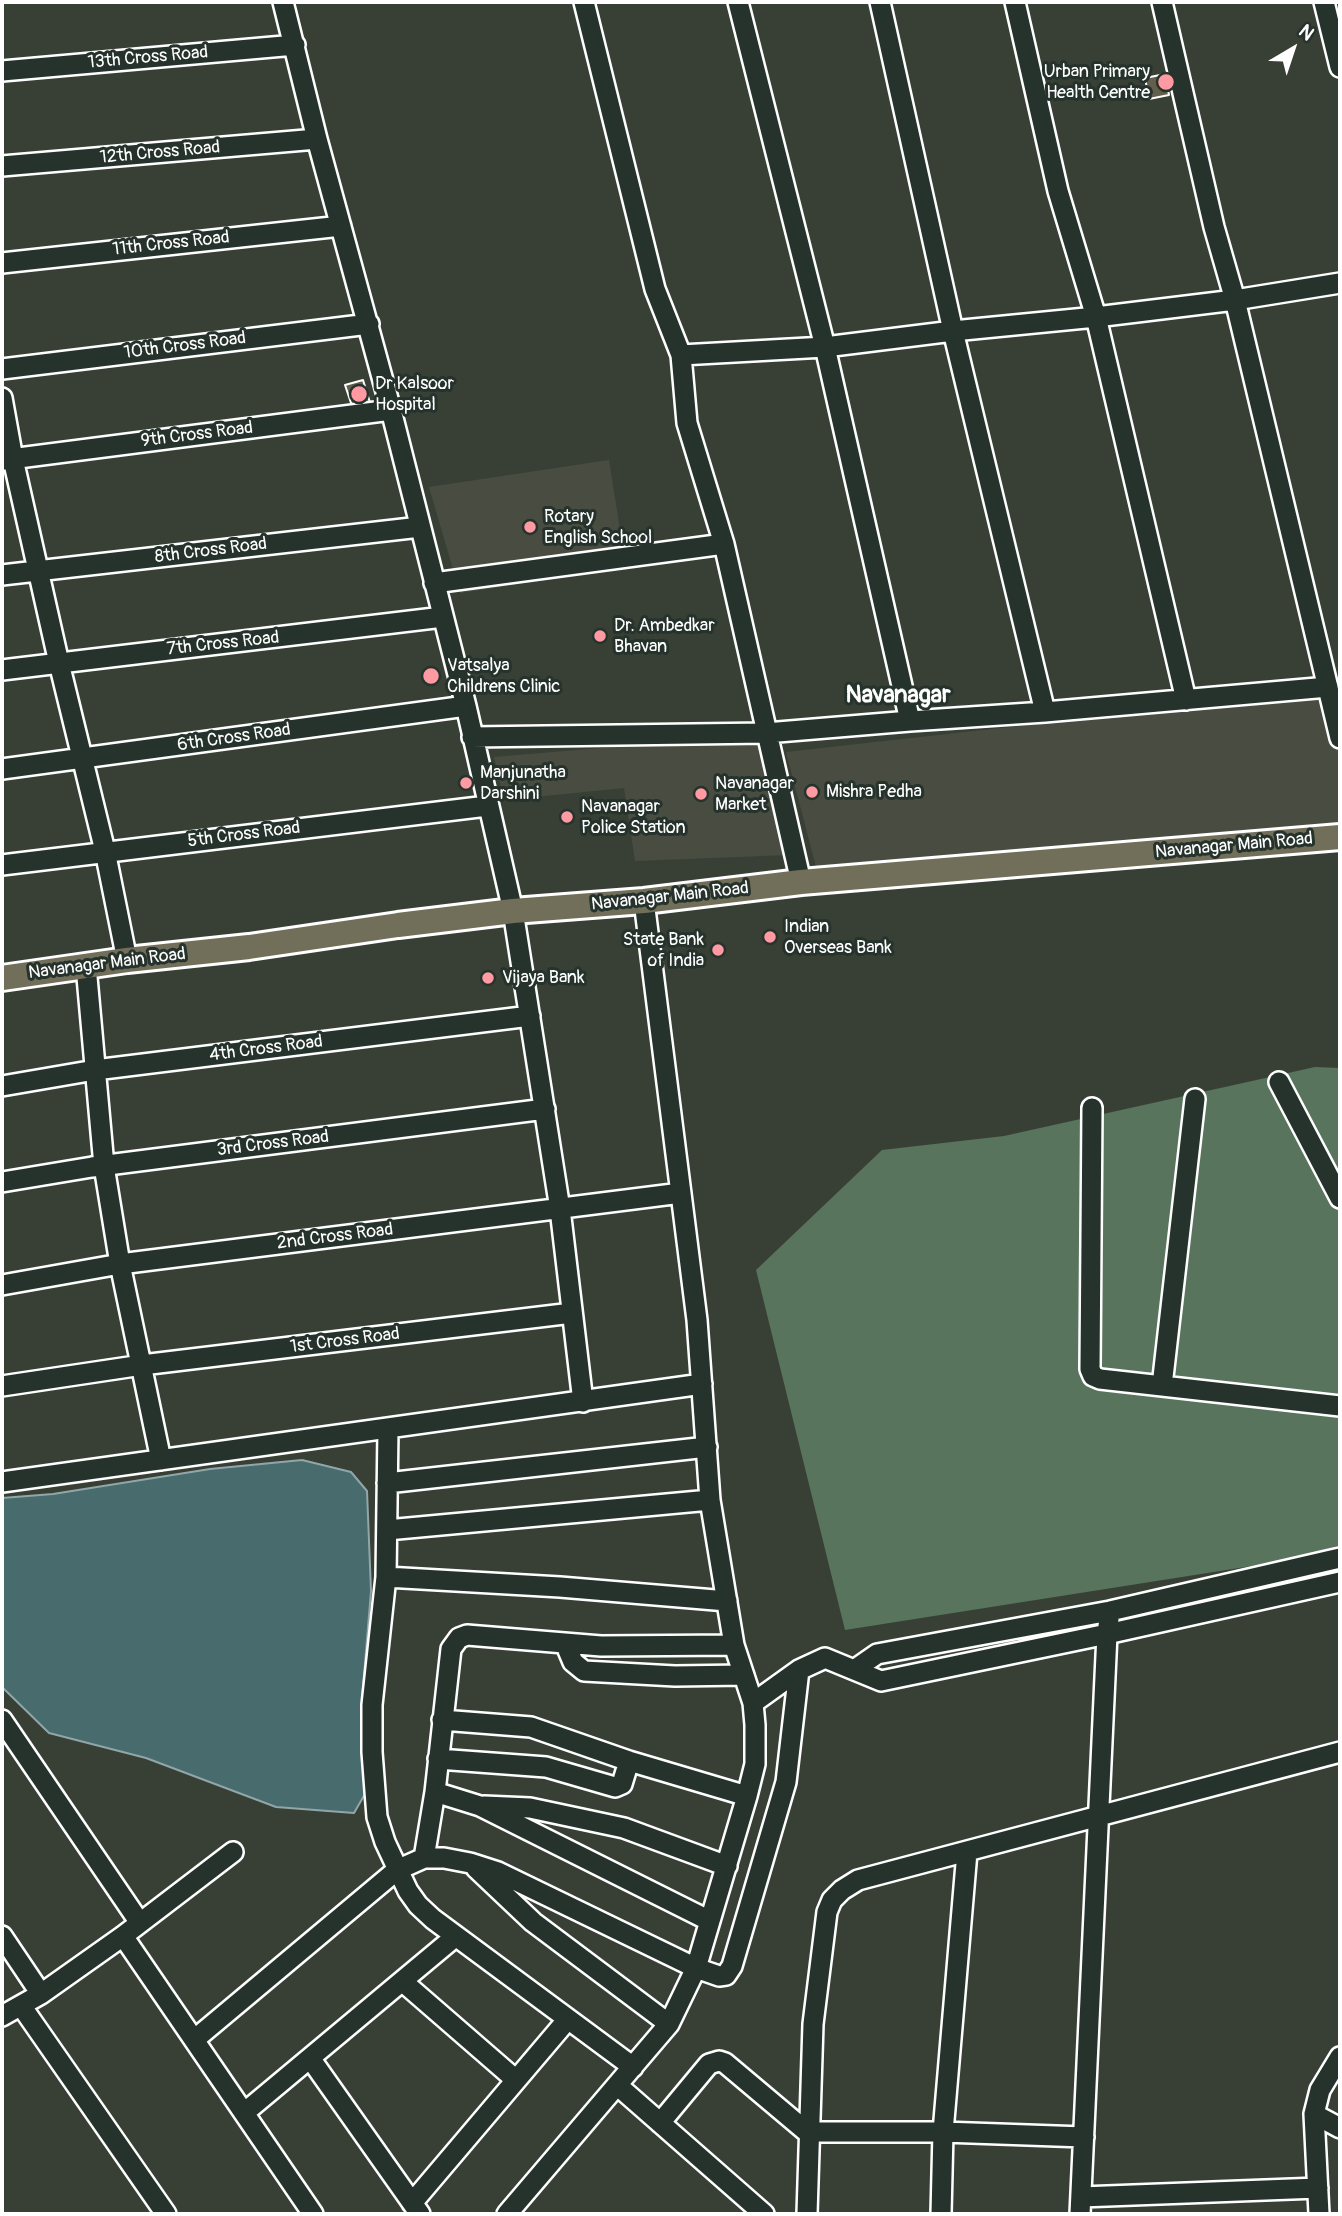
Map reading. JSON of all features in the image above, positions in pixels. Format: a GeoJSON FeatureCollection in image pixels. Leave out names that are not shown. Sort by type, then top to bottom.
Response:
{"type":"FeatureCollection","features":[{"type":"Feature","properties":{"kind":"main road","name":"Navanagar Main Road"},"geometry":{"type":"LineString","coordinates":[[2,978],[513,911],[644,901],[801,882],[1340,837]]}},
{"type":"Feature","properties":{"kind":"street"},"geometry":{"type":"LineString","coordinates":[[283,2],[317,139],[369,324],[466,706],[513,911],[561,1209],[583,1402]]}},
{"type":"Feature","properties":{"kind":"street"},"geometry":{"type":"LineString","coordinates":[[584,2],[655,289],[681,355],[687,423],[724,544],[801,882]]}},
{"type":"Feature","properties":{"kind":"street"},"geometry":{"type":"LineString","coordinates":[[738,2],[824,348],[910,721]]}},
{"type":"Feature","properties":{"kind":"street"},"geometry":{"type":"LineString","coordinates":[[880,2],[953,331],[1045,712]]}},
{"type":"Feature","properties":{"kind":"street"},"geometry":{"type":"LineString","coordinates":[[1015,2],[1058,191],[1096,317],[1186,700]]}},
{"type":"Feature","properties":{"kind":"street"},"geometry":{"type":"LineString","coordinates":[[1162,2],[1214,227],[1235,300],[1340,738]]}},
{"type":"Feature","properties":{"kind":"street"},"geometry":{"type":"LineString","coordinates":[[1324,2],[1340,67]]}},
{"type":"Feature","properties":{"kind":"street","name":"13th Cross Road"},"geometry":{"type":"LineString","coordinates":[[2,71],[295,45]]}},
{"type":"Feature","properties":{"kind":"street","name":"12th Cross Road"},"geometry":{"type":"LineString","coordinates":[[2,166],[317,139]]}},
{"type":"Feature","properties":{"kind":"street","name":"11th Cross Road"},"geometry":{"type":"LineString","coordinates":[[2,263],[341,226]]}},
{"type":"Feature","properties":{"kind":"street"},"geometry":{"type":"LineString","coordinates":[[681,355],[824,348],[1235,300],[1340,283]]}},
{"type":"Feature","properties":{"kind":"street","name":"10th Cross Road"},"geometry":{"type":"LineString","coordinates":[[2,369],[369,324]]}},
{"type":"Feature","properties":{"kind":"street"},"geometry":{"type":"LineString","coordinates":[[2,398],[7,460],[38,571],[84,759],[127,960]]}},
{"type":"Feature","properties":{"kind":"street","name":"9th Cross Road"},"geometry":{"type":"LineString","coordinates":[[7,460],[391,410]]}},
{"type":"Feature","properties":{"kind":"street","name":"8th Cross Road"},"geometry":{"type":"LineString","coordinates":[[2,575],[419,527]]}},
{"type":"Feature","properties":{"kind":"street"},"geometry":{"type":"LineString","coordinates":[[434,583],[724,544]]}},
{"type":"Feature","properties":{"kind":"street","name":"7th Cross Road"},"geometry":{"type":"LineString","coordinates":[[2,670],[443,617]]}},
{"type":"Feature","properties":{"kind":"street"},"geometry":{"type":"LineString","coordinates":[[472,737],[766,733],[1328,687]]}},
{"type":"Feature","properties":{"kind":"street","name":"6th Cross Road"},"geometry":{"type":"LineString","coordinates":[[2,769],[466,706]]}},
{"type":"Feature","properties":{"kind":"street","name":"5th Cross Road"},"geometry":{"type":"LineString","coordinates":[[2,865],[487,806]]}},
{"type":"Feature","properties":{"kind":"street"},"geometry":{"type":"LineString","coordinates":[[507,2214],[669,2024],[696,1968],[755,1763],[753,1703],[734,1645],[710,1500],[697,1320],[644,901]]}},
{"type":"Feature","properties":{"kind":"street"},"geometry":{"type":"LineString","coordinates":[[86,966],[95,1070],[89,1168],[150,1462]]}},
{"type":"Feature","properties":{"kind":"street","name":"4th Cross Road"},"geometry":{"type":"LineString","coordinates":[[2,1086],[95,1070],[530,1016]]}},
{"type":"Feature","properties":{"kind":"street"},"geometry":{"type":"LineString","coordinates":[[1279,1083],[1340,1198]]}},
{"type":"Feature","properties":{"kind":"street"},"geometry":{"type":"LineString","coordinates":[[1162,1386],[1195,1099]]}},
{"type":"Feature","properties":{"kind":"street"},"geometry":{"type":"LineString","coordinates":[[1092,1108],[1091,1373],[1100,1379],[1340,1406]]}},
{"type":"Feature","properties":{"kind":"street","name":"3rd Cross Road"},"geometry":{"type":"LineString","coordinates":[[2,1182],[89,1168],[545,1109]]}},
{"type":"Feature","properties":{"kind":"street","name":"2nd Cross Road"},"geometry":{"type":"LineString","coordinates":[[2,1285],[108,1267],[681,1193]]}},
{"type":"Feature","properties":{"kind":"street","name":"1st Cross Road"},"geometry":{"type":"LineString","coordinates":[[2,1386],[132,1367],[572,1313]]}},
{"type":"Feature","properties":{"kind":"street"},"geometry":{"type":"LineString","coordinates":[[2,1482],[702,1384]]}},
{"type":"Feature","properties":{"kind":"street"},"geometry":{"type":"LineString","coordinates":[[388,1429],[386,1577],[372,1705],[377,1817],[384,1842],[418,1905],[633,2067]]}},
{"type":"Feature","properties":{"kind":"street"},"geometry":{"type":"LineString","coordinates":[[387,1483],[707,1447]]}},
{"type":"Feature","properties":{"kind":"street"},"geometry":{"type":"LineString","coordinates":[[387,1530],[710,1500]]}},
{"type":"Feature","properties":{"kind":"street"},"geometry":{"type":"LineString","coordinates":[[854,1670],[877,1654],[1110,1611],[1340,1558]]}},
{"type":"Feature","properties":{"kind":"street"},"geometry":{"type":"LineString","coordinates":[[386,1577],[560,1587],[727,1601]]}},
{"type":"Feature","properties":{"kind":"street"},"geometry":{"type":"LineString","coordinates":[[753,1703],[799,1670],[825,1658],[881,1681],[1340,1582]]}},
{"type":"Feature","properties":{"kind":"street"},"geometry":{"type":"LineString","coordinates":[[1110,1611],[1080,2206],[1318,2188]]}},
{"type":"Feature","properties":{"kind":"street"},"geometry":{"type":"LineString","coordinates":[[424,1858],[435,1791],[451,1649],[459,1638],[467,1635],[601,1646],[734,1645]]}},
{"type":"Feature","properties":{"kind":"street"},"geometry":{"type":"LineString","coordinates":[[565,1643],[577,1666],[584,1671],[675,1676],[744,1675]]}},
{"type":"Feature","properties":{"kind":"street"},"geometry":{"type":"LineString","coordinates":[[194,2040],[397,1870],[424,1858],[444,1858],[498,1872],[696,1968],[723,1976],[732,1966],[786,1782],[799,1670]]}},
{"type":"Feature","properties":{"kind":"street"},"geometry":{"type":"LineString","coordinates":[[2,1720],[140,1923]]}},
{"type":"Feature","properties":{"kind":"street"},"geometry":{"type":"LineString","coordinates":[[442,1720],[531,1727],[629,1761],[747,1796]]}},
{"type":"Feature","properties":{"kind":"street"},"geometry":{"type":"LineString","coordinates":[[807,2214],[807,2132],[813,2024],[827,1912],[832,1900],[858,1880],[1340,1752]]}},
{"type":"Feature","properties":{"kind":"street"},"geometry":{"type":"LineString","coordinates":[[438,1759],[546,1766],[615,1787],[622,1784],[629,1761]]}},
{"type":"Feature","properties":{"kind":"street"},"geometry":{"type":"LineString","coordinates":[[435,1791],[480,1806],[710,1921]]}},
{"type":"Feature","properties":{"kind":"street"},"geometry":{"type":"LineString","coordinates":[[480,1806],[530,1808],[624,1828],[727,1866]]}},
{"type":"Feature","properties":{"kind":"street"},"geometry":{"type":"LineString","coordinates":[[2,2016],[22,2007],[123,1936],[233,1852]]}},
{"type":"Feature","properties":{"kind":"street"},"geometry":{"type":"LineString","coordinates":[[941,2214],[943,2132],[967,1852]]}},
{"type":"Feature","properties":{"kind":"street"},"geometry":{"type":"LineString","coordinates":[[470,1863],[533,1922],[669,2024]]}},
{"type":"Feature","properties":{"kind":"street"},"geometry":{"type":"LineString","coordinates":[[2,1936],[41,1994]]}},
{"type":"Feature","properties":{"kind":"street"},"geometry":{"type":"LineString","coordinates":[[123,1936],[313,2214]]}},
{"type":"Feature","properties":{"kind":"street"},"geometry":{"type":"LineString","coordinates":[[244,2113],[456,1936]]}},
{"type":"Feature","properties":{"kind":"street"},"geometry":{"type":"LineString","coordinates":[[402,1981],[516,2080]]}},
{"type":"Feature","properties":{"kind":"street"},"geometry":{"type":"LineString","coordinates":[[22,2007],[166,2214]]}},
{"type":"Feature","properties":{"kind":"street"},"geometry":{"type":"LineString","coordinates":[[310,2058],[416,2208],[516,2080],[568,2019]]}},
{"type":"Feature","properties":{"kind":"street"},"geometry":{"type":"LineString","coordinates":[[1319,2214],[1314,2115],[1320,2090],[1340,2057]]}},
{"type":"Feature","properties":{"kind":"street"},"geometry":{"type":"LineString","coordinates":[[660,2123],[709,2064],[719,2061],[725,2063],[807,2132],[943,2132],[1083,2137]]}},
{"type":"Feature","properties":{"kind":"street"},"geometry":{"type":"LineString","coordinates":[[617,2085],[764,2214]]}},
{"type":"Feature","properties":{"kind":"street"},"geometry":{"type":"LineString","coordinates":[[1314,2115],[1340,2128]]}},
{"type":"Feature","properties":{"kind":"shaded area","name":"Rotary English School"},"geometry":{"type":"Polygon","coordinates":[[[609,460],[626,568],[460,593],[429,487],[609,460]]]}},
{"type":"Feature","properties":{"kind":"shaded area"},"geometry":{"type":"Polygon","coordinates":[[[1340,697],[1340,831],[820,882],[786,752],[1037,724],[1340,697]]]}},
{"type":"Feature","properties":{"kind":"shaded area","name":"Navanagar Market"},"geometry":{"type":"Polygon","coordinates":[[[767,734],[788,855],[635,861],[624,788],[504,800],[494,757],[767,734]]]}},
{"type":"Feature","properties":{"kind":"green space"},"geometry":{"type":"Polygon","coordinates":[[[1315,1067],[1340,1068],[1340,1545],[1290,1560],[845,1630],[756,1270],[882,1150],[1004,1136],[1315,1067]]]}},
{"type":"Feature","properties":{"kind":"water"},"geometry":{"type":"Polygon","coordinates":[[[302,1460],[351,1472],[367,1491],[371,1591],[362,1699],[369,1787],[354,1813],[276,1807],[146,1758],[49,1733],[2,1687],[2,1498],[53,1494],[210,1469],[302,1460]]]}},
{"type":"Feature","properties":{"kind":"building"},"geometry":{"type":"Polygon","coordinates":[[[1165,74],[1169,95],[1149,99],[1145,78],[1165,74]]]}},
{"type":"Feature","properties":{"kind":"building"},"geometry":{"type":"Polygon","coordinates":[[[363,380],[372,409],[355,415],[345,385],[363,380]]]}},
{"type":"Feature","properties":{"kind":"place","name":"Urban Primary Health Centre"},"geometry":{"type":"Point","coordinates":[1166,82]}},
{"type":"Feature","properties":{"kind":"place","name":"Dr Kalsoor Hospital"},"geometry":{"type":"Point","coordinates":[359,394]}},
{"type":"Feature","properties":{"kind":"place","name":"Rotary English School"},"geometry":{"type":"Point","coordinates":[530,527]}},
{"type":"Feature","properties":{"kind":"place","name":"Dr. Ambedkar Bhavan"},"geometry":{"type":"Point","coordinates":[600,636]}},
{"type":"Feature","properties":{"kind":"place","name":"Vatsalya Childrens Clinic"},"geometry":{"type":"Point","coordinates":[431,676]}},
{"type":"Feature","properties":{"kind":"place","name":"Manjunatha Darshini"},"geometry":{"type":"Point","coordinates":[466,783]}},
{"type":"Feature","properties":{"kind":"place","name":"Mishra Pedha"},"geometry":{"type":"Point","coordinates":[812,792]}},
{"type":"Feature","properties":{"kind":"place","name":"Navanagar Market"},"geometry":{"type":"Point","coordinates":[701,794]}},
{"type":"Feature","properties":{"kind":"place","name":"Navanagar Police Station"},"geometry":{"type":"Point","coordinates":[567,817]}},
{"type":"Feature","properties":{"kind":"place","name":"Indian Overseas Bank"},"geometry":{"type":"Point","coordinates":[770,937]}},
{"type":"Feature","properties":{"kind":"place","name":"State Bank of India"},"geometry":{"type":"Point","coordinates":[718,950]}},
{"type":"Feature","properties":{"kind":"place","name":"Vijaya Bank"},"geometry":{"type":"Point","coordinates":[488,978]}},
{"type":"Feature","properties":{"kind":"district","name":"Navanagar"},"geometry":{"type":"Point","coordinates":[898,696]}}]}
